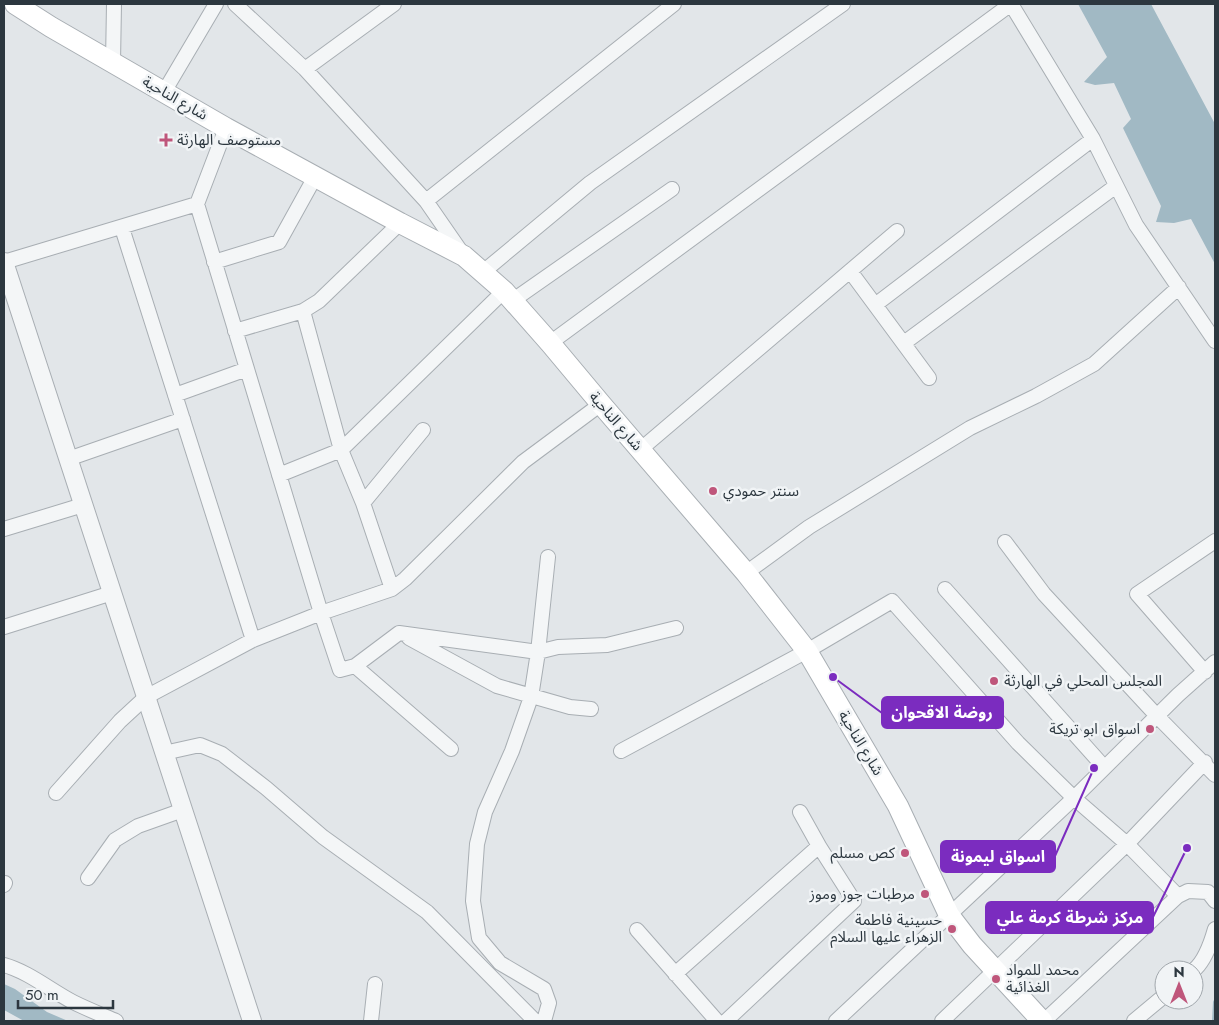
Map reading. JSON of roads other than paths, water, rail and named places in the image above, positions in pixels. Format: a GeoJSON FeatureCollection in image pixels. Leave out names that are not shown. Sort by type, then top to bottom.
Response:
{"type":"FeatureCollection","features":[{"type":"Feature","properties":{"kind":"main road","name":"شارع الناحية"},"geometry":{"type":"LineString","coordinates":[[15,4],[51,27],[226,128],[464,256],[508,296],[550,342],[746,573],[807,650],[898,806],[949,915],[972,945],[1043,1021]]}},
{"type":"Feature","properties":{"kind":"street"},"geometry":{"type":"LineString","coordinates":[[113,62],[114,4]]}},
{"type":"Feature","properties":{"kind":"street"},"geometry":{"type":"LineString","coordinates":[[164,92],[216,4]]}},
{"type":"Feature","properties":{"kind":"street"},"geometry":{"type":"LineString","coordinates":[[305,69],[394,4]]}},
{"type":"Feature","properties":{"kind":"street"},"geometry":{"type":"LineString","coordinates":[[426,201],[674,4]]}},
{"type":"Feature","properties":{"kind":"street"},"geometry":{"type":"LineString","coordinates":[[483,272],[590,183],[842,4]]}},
{"type":"Feature","properties":{"kind":"street"},"geometry":{"type":"LineString","coordinates":[[550,342],[1011,4],[1093,139],[1136,225],[1215,341]]}},
{"type":"Feature","properties":{"kind":"street"},"geometry":{"type":"LineString","coordinates":[[240,5],[305,69],[426,201],[464,256]]}},
{"type":"Feature","properties":{"kind":"street"},"geometry":{"type":"LineString","coordinates":[[226,128],[197,204],[340,670],[355,666],[399,633],[538,652],[558,647],[607,645],[676,628]]}},
{"type":"Feature","properties":{"kind":"street"},"geometry":{"type":"LineString","coordinates":[[875,304],[1093,139]]}},
{"type":"Feature","properties":{"kind":"street"},"geometry":{"type":"LineString","coordinates":[[214,262],[280,242],[315,176]]}},
{"type":"Feature","properties":{"kind":"street"},"geometry":{"type":"LineString","coordinates":[[904,343],[1116,186]]}},
{"type":"Feature","properties":{"kind":"street"},"geometry":{"type":"LineString","coordinates":[[279,475],[341,450],[508,296],[672,189]]}},
{"type":"Feature","properties":{"kind":"street"},"geometry":{"type":"LineString","coordinates":[[197,204],[4,262],[252,1021]]}},
{"type":"Feature","properties":{"kind":"street"},"geometry":{"type":"LineString","coordinates":[[235,330],[302,311],[319,301],[400,223]]}},
{"type":"Feature","properties":{"kind":"street"},"geometry":{"type":"LineString","coordinates":[[122,228],[253,640]]}},
{"type":"Feature","properties":{"kind":"street"},"geometry":{"type":"LineString","coordinates":[[641,449],[897,231]]}},
{"type":"Feature","properties":{"kind":"street"},"geometry":{"type":"LineString","coordinates":[[850,271],[929,378]]}},
{"type":"Feature","properties":{"kind":"street"},"geometry":{"type":"LineString","coordinates":[[746,573],[809,527],[970,428],[1036,396],[1094,364],[1179,287]]}},
{"type":"Feature","properties":{"kind":"street"},"geometry":{"type":"LineString","coordinates":[[302,311],[341,450],[363,503],[392,589]]}},
{"type":"Feature","properties":{"kind":"street"},"geometry":{"type":"LineString","coordinates":[[175,395],[247,369]]}},
{"type":"Feature","properties":{"kind":"street"},"geometry":{"type":"LineString","coordinates":[[56,793],[120,721],[146,697],[253,640],[321,613],[392,589],[405,579],[522,462],[601,404]]}},
{"type":"Feature","properties":{"kind":"street"},"geometry":{"type":"LineString","coordinates":[[68,458],[183,419]]}},
{"type":"Feature","properties":{"kind":"street"},"geometry":{"type":"LineString","coordinates":[[363,503],[423,430]]}},
{"type":"Feature","properties":{"kind":"street"},"geometry":{"type":"LineString","coordinates":[[4,528],[83,505]]}},
{"type":"Feature","properties":{"kind":"street"},"geometry":{"type":"LineString","coordinates":[[836,1021],[1074,798],[1104,767],[1210,667],[1137,594],[1215,541]]}},
{"type":"Feature","properties":{"kind":"street"},"geometry":{"type":"LineString","coordinates":[[1005,542],[1044,594],[1157,716],[1205,762],[1215,775]]}},
{"type":"Feature","properties":{"kind":"street"},"geometry":{"type":"LineString","coordinates":[[544,1021],[548,1003],[544,988],[500,963],[479,938],[473,901],[476,844],[485,812],[512,751],[531,697],[538,652],[548,557]]}},
{"type":"Feature","properties":{"kind":"street"},"geometry":{"type":"LineString","coordinates":[[945,589],[1104,767]]}},
{"type":"Feature","properties":{"kind":"street"},"geometry":{"type":"LineString","coordinates":[[4,627],[112,593]]}},
{"type":"Feature","properties":{"kind":"street"},"geometry":{"type":"LineString","coordinates":[[621,751],[807,650],[892,601],[1018,743],[1074,798],[1127,844],[1178,896]]}},
{"type":"Feature","properties":{"kind":"street"},"geometry":{"type":"LineString","coordinates":[[399,633],[497,686],[570,707],[591,709]]}},
{"type":"Feature","properties":{"kind":"street"},"geometry":{"type":"LineString","coordinates":[[355,666],[450,749]]}},
{"type":"Feature","properties":{"kind":"street"},"geometry":{"type":"LineString","coordinates":[[164,753],[200,744],[222,754],[266,788],[323,837],[427,912],[535,1021]]}},
{"type":"Feature","properties":{"kind":"street"},"geometry":{"type":"LineString","coordinates":[[942,1021],[1127,844],[1205,762]]}},
{"type":"Feature","properties":{"kind":"street"},"geometry":{"type":"LineString","coordinates":[[88,878],[115,840],[138,826],[183,810]]}},
{"type":"Feature","properties":{"kind":"street"},"geometry":{"type":"LineString","coordinates":[[726,1021],[854,901],[800,812]]}},
{"type":"Feature","properties":{"kind":"street"},"geometry":{"type":"LineString","coordinates":[[675,974],[819,846]]}},
{"type":"Feature","properties":{"kind":"street"},"geometry":{"type":"LineString","coordinates":[[1043,1021],[1178,896],[1188,891],[1208,892],[1215,901]]}},
{"type":"Feature","properties":{"kind":"street"},"geometry":{"type":"LineString","coordinates":[[1202,960],[1215,929]]}},
{"type":"Feature","properties":{"kind":"street"},"geometry":{"type":"LineString","coordinates":[[637,930],[717,1021]]}},
{"type":"Feature","properties":{"kind":"street"},"geometry":{"type":"LineString","coordinates":[[4,965],[35,979],[73,1002],[116,1021]]}},
{"type":"Feature","properties":{"kind":"street"},"geometry":{"type":"LineString","coordinates":[[371,1021],[375,984]]}},
{"type":"Feature","properties":{"kind":"street"},"geometry":{"type":"LineString","coordinates":[[1134,1021],[1154,1004]]}},
{"type":"Feature","properties":{"kind":"water"},"geometry":{"type":"Polygon","coordinates":[[[1078,4],[1151,4],[1215,124],[1215,264],[1191,219],[1174,223],[1156,222],[1161,206],[1123,128],[1131,119],[1114,83],[1095,85],[1084,82],[1107,57],[1078,4]]]}},
{"type":"Feature","properties":{"kind":"water"},"geometry":{"type":"Polygon","coordinates":[[[4,984],[15,989],[47,1012],[68,1021],[24,1021],[4,1010],[4,984]]]}},
{"type":"Feature","properties":{"kind":"waterway"},"geometry":{"type":"LineString","coordinates":[[1214,1021],[1215,1002]]}},
{"type":"Feature","properties":{"kind":"place","name":"مستوصف الهارثة"},"geometry":{"type":"Point","coordinates":[166,140]}},
{"type":"Feature","properties":{"kind":"place","name":"سنتر حمودي"},"geometry":{"type":"Point","coordinates":[713,491]}},
{"type":"Feature","properties":{"kind":"place","name":"روضة الاقحوان"},"geometry":{"type":"Point","coordinates":[833,677]}},
{"type":"Feature","properties":{"kind":"place","name":"المجلس المحلي في الهارثة"},"geometry":{"type":"Point","coordinates":[994,681]}},
{"type":"Feature","properties":{"kind":"place","name":"اسواق ابو تريكة"},"geometry":{"type":"Point","coordinates":[1150,729]}},
{"type":"Feature","properties":{"kind":"place","name":"اسواق ليمونة"},"geometry":{"type":"Point","coordinates":[1094,768]}},
{"type":"Feature","properties":{"kind":"place","name":"مركز شرطة كرمة علي"},"geometry":{"type":"Point","coordinates":[1187,848]}},
{"type":"Feature","properties":{"kind":"place","name":"كص مسلم"},"geometry":{"type":"Point","coordinates":[905,853]}},
{"type":"Feature","properties":{"kind":"place","name":"مرطبات جوز وموز"},"geometry":{"type":"Point","coordinates":[925,894]}},
{"type":"Feature","properties":{"kind":"place","name":"حسينية فاطمة الزهراء عليها السلام"},"geometry":{"type":"Point","coordinates":[952,929]}},
{"type":"Feature","properties":{"kind":"place","name":"محمد للمواد الغذائية"},"geometry":{"type":"Point","coordinates":[996,979]}}]}
